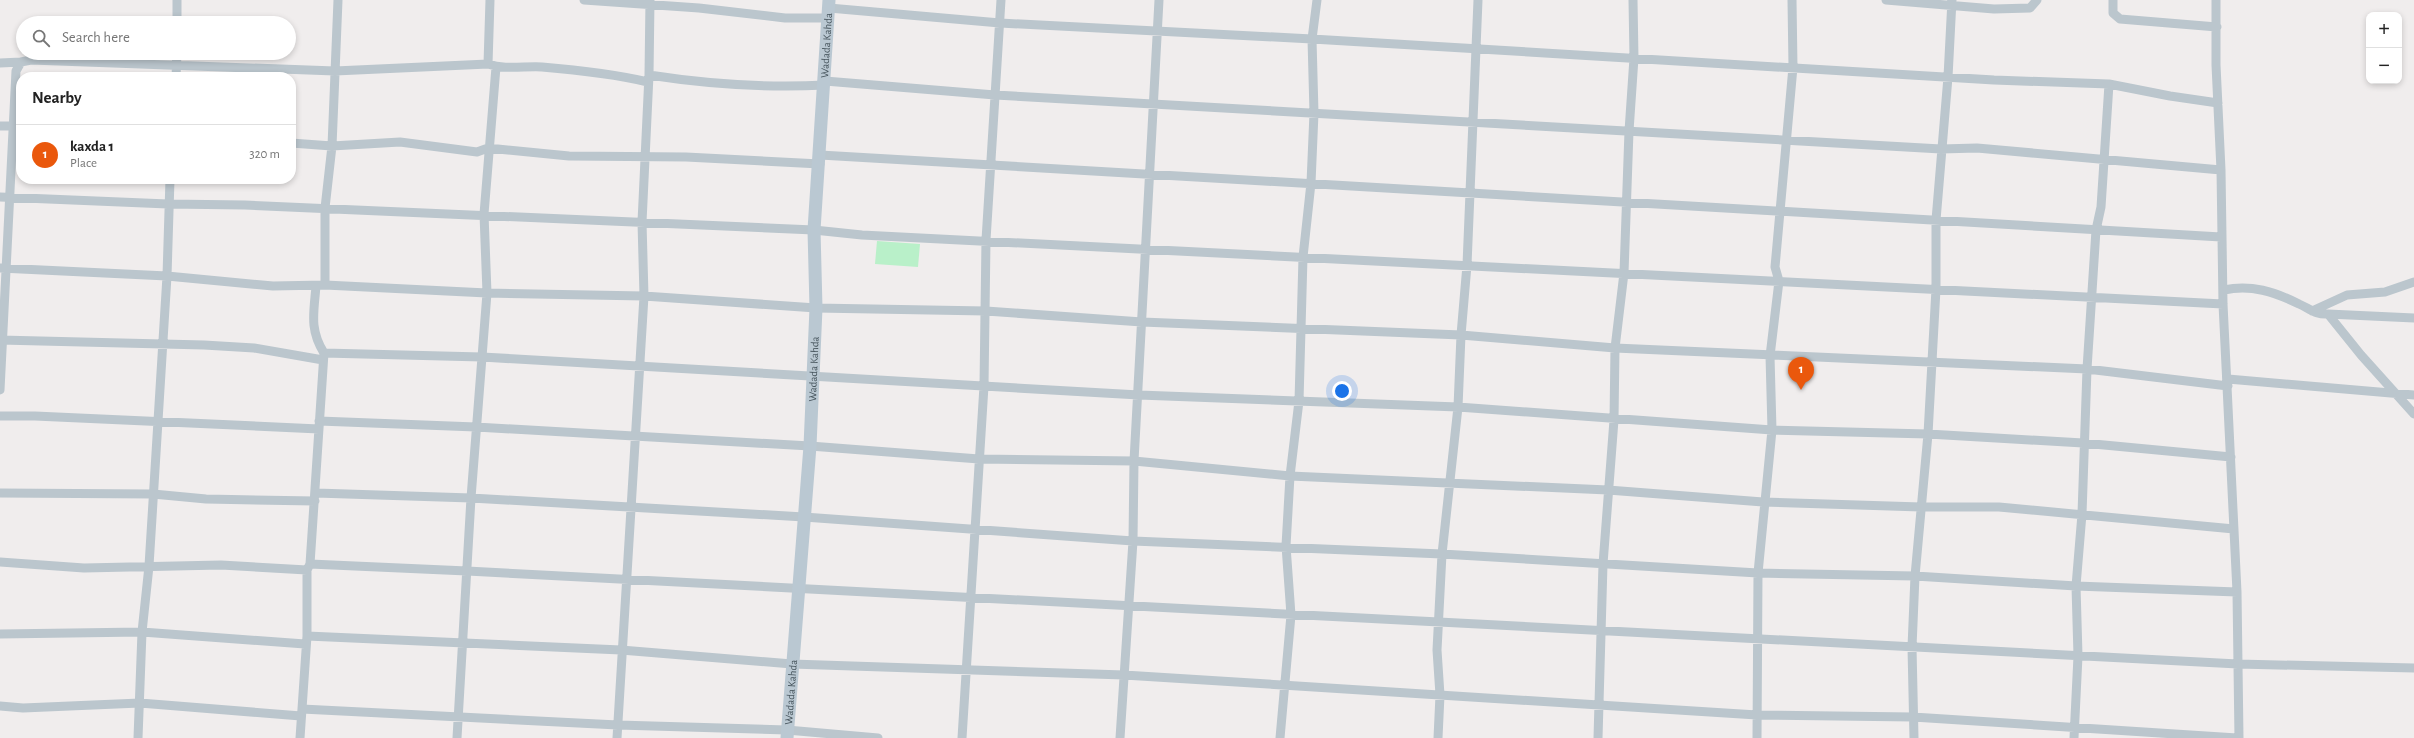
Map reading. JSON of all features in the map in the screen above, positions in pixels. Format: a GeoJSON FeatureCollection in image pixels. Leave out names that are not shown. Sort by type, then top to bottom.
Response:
{"type":"FeatureCollection","features":[{"type":"Feature","properties":{"kind":"main road","name":"Wadada Kahda"},"geometry":{"type":"LineString","coordinates":[[787,734],[810,446],[816,308],[814,230],[825,83],[828,9]]}},
{"type":"Feature","properties":{"kind":"street"},"geometry":{"type":"LineString","coordinates":[[177,0],[177,16]]}},
{"type":"Feature","properties":{"kind":"street"},"geometry":{"type":"LineString","coordinates":[[300,738],[306,640],[308,567],[315,497],[323,356],[316,341],[313,329],[321,285],[325,208],[332,146],[338,0]]}},
{"type":"Feature","properties":{"kind":"street"},"geometry":{"type":"LineString","coordinates":[[457,738],[471,498],[487,293],[484,214],[492,65],[490,0]]}},
{"type":"Feature","properties":{"kind":"street"},"geometry":{"type":"LineString","coordinates":[[584,0],[650,2],[785,18],[828,9],[1000,23],[1312,39],[1476,51],[1634,58],[2047,83],[2109,84],[2170,96],[2218,103]]}},
{"type":"Feature","properties":{"kind":"street"},"geometry":{"type":"LineString","coordinates":[[962,738],[984,386],[986,240],[1001,0]]}},
{"type":"Feature","properties":{"kind":"street"},"geometry":{"type":"LineString","coordinates":[[1120,738],[1133,541],[1134,461],[1139,395],[1159,0]]}},
{"type":"Feature","properties":{"kind":"street"},"geometry":{"type":"LineString","coordinates":[[1280,738],[1291,615],[1286,546],[1290,476],[1299,401],[1303,327],[1304,257],[1311,183],[1314,112],[1312,39],[1317,0]]}},
{"type":"Feature","properties":{"kind":"street"},"geometry":{"type":"LineString","coordinates":[[1438,738],[1440,695],[1437,650],[1440,622],[1442,554],[1458,407],[1461,335],[1471,193],[1478,0]]}},
{"type":"Feature","properties":{"kind":"street"},"geometry":{"type":"LineString","coordinates":[[1598,738],[1600,631],[1603,564],[1614,420],[1615,348],[1624,273],[1628,131],[1634,58],[1633,0]]}},
{"type":"Feature","properties":{"kind":"street"},"geometry":{"type":"LineString","coordinates":[[1757,738],[1756,639],[1758,573],[1763,502],[1772,430],[1770,356],[1779,281],[1775,267],[1793,67],[1792,0]]}},
{"type":"Feature","properties":{"kind":"street"},"geometry":{"type":"LineString","coordinates":[[1886,0],[1952,2],[1994,9],[2030,8],[2037,0]]}},
{"type":"Feature","properties":{"kind":"street"},"geometry":{"type":"LineString","coordinates":[[2113,0],[2113,13],[2120,19],[2217,27]]}},
{"type":"Feature","properties":{"kind":"street"},"geometry":{"type":"LineString","coordinates":[[0,634],[142,632],[306,640],[462,642],[621,650],[792,664],[1124,675],[1757,715],[1913,717],[2238,738],[2237,592],[2228,382],[2223,304],[2224,290],[2221,237],[2221,170],[2216,65],[2216,0]]}},
{"type":"Feature","properties":{"kind":"street"},"geometry":{"type":"LineString","coordinates":[[617,738],[625,579],[644,296],[642,222],[649,79],[650,2]]}},
{"type":"Feature","properties":{"kind":"street"},"geometry":{"type":"LineString","coordinates":[[1914,738],[1912,647],[1915,576],[1928,434],[1936,289],[1936,220],[1948,77],[1952,2]]}},
{"type":"Feature","properties":{"kind":"street"},"geometry":{"type":"LineString","coordinates":[[0,63],[32,60],[335,71],[492,65],[541,67],[649,79],[728,84],[789,87],[825,83],[996,95],[1941,149],[1977,148],[2103,158],[2221,170]]}},
{"type":"Feature","properties":{"kind":"street"},"geometry":{"type":"LineString","coordinates":[[176,60],[176,72]]}},
{"type":"Feature","properties":{"kind":"street"},"geometry":{"type":"LineString","coordinates":[[16,72],[22,62]]}},
{"type":"Feature","properties":{"kind":"street"},"geometry":{"type":"LineString","coordinates":[[2074,738],[2078,656],[2076,586],[2082,514],[2083,443],[2096,230],[2101,207],[2109,84]]}},
{"type":"Feature","properties":{"kind":"street"},"geometry":{"type":"LineString","coordinates":[[0,126],[16,126]]}},
{"type":"Feature","properties":{"kind":"street"},"geometry":{"type":"LineString","coordinates":[[0,390],[4,268],[16,136]]}},
{"type":"Feature","properties":{"kind":"street"},"geometry":{"type":"LineString","coordinates":[[296,143],[332,146],[400,142],[477,152],[488,148],[569,156],[990,164],[2221,237]]}},
{"type":"Feature","properties":{"kind":"street"},"geometry":{"type":"LineString","coordinates":[[138,738],[142,632],[149,566],[167,276],[170,184]]}},
{"type":"Feature","properties":{"kind":"street"},"geometry":{"type":"LineString","coordinates":[[0,197],[484,214],[814,230],[862,235],[986,240],[2223,304]]}},
{"type":"Feature","properties":{"kind":"street"},"geometry":{"type":"LineString","coordinates":[[4,268],[167,276],[273,286],[321,285],[487,293],[644,296],[816,308],[986,311],[1142,322],[1303,327],[1461,335],[1615,348],[2087,369],[2228,382],[2414,395]]}},
{"type":"Feature","properties":{"kind":"street"},"geometry":{"type":"LineString","coordinates":[[2312,311],[2347,295],[2385,292],[2414,282]]}},
{"type":"Feature","properties":{"kind":"street"},"geometry":{"type":"LineString","coordinates":[[2224,290],[2237,287],[2276,293],[2318,314],[2414,318]]}},
{"type":"Feature","properties":{"kind":"street"},"geometry":{"type":"LineString","coordinates":[[2328,314],[2361,355],[2414,414]]}},
{"type":"Feature","properties":{"kind":"street"},"geometry":{"type":"LineString","coordinates":[[2,340],[204,345],[254,348],[323,356],[482,357],[1139,395],[1458,407],[1614,420],[1772,430],[1928,434],[2083,443],[2231,457]]}},
{"type":"Feature","properties":{"kind":"street"},"geometry":{"type":"LineString","coordinates":[[0,416],[35,416],[158,422],[476,427],[810,446],[979,459],[1134,461],[1290,476],[1608,490],[1763,502],[1921,507],[1999,507],[2234,529]]}},
{"type":"Feature","properties":{"kind":"street"},"geometry":{"type":"LineString","coordinates":[[0,493],[153,494],[206,499],[315,497],[471,498],[804,517],[1133,541],[1286,546],[1758,573],[1915,576],[2076,586],[2237,592]]}},
{"type":"Feature","properties":{"kind":"street"},"geometry":{"type":"LineString","coordinates":[[0,562],[105,568],[220,565],[467,571],[2238,664],[2414,668]]}},
{"type":"Feature","properties":{"kind":"street"},"geometry":{"type":"LineString","coordinates":[[0,706],[23,708],[140,703],[301,713],[458,717],[878,738]]}},
{"type":"Feature","properties":{"kind":"green space"},"geometry":{"type":"Polygon","coordinates":[[[877,241],[920,244],[918,267],[875,264],[877,241]]]}},
{"type":"Feature","properties":{"kind":"place","name":"kaxda 1"},"geometry":{"type":"Point","coordinates":[1801,390]}}]}
